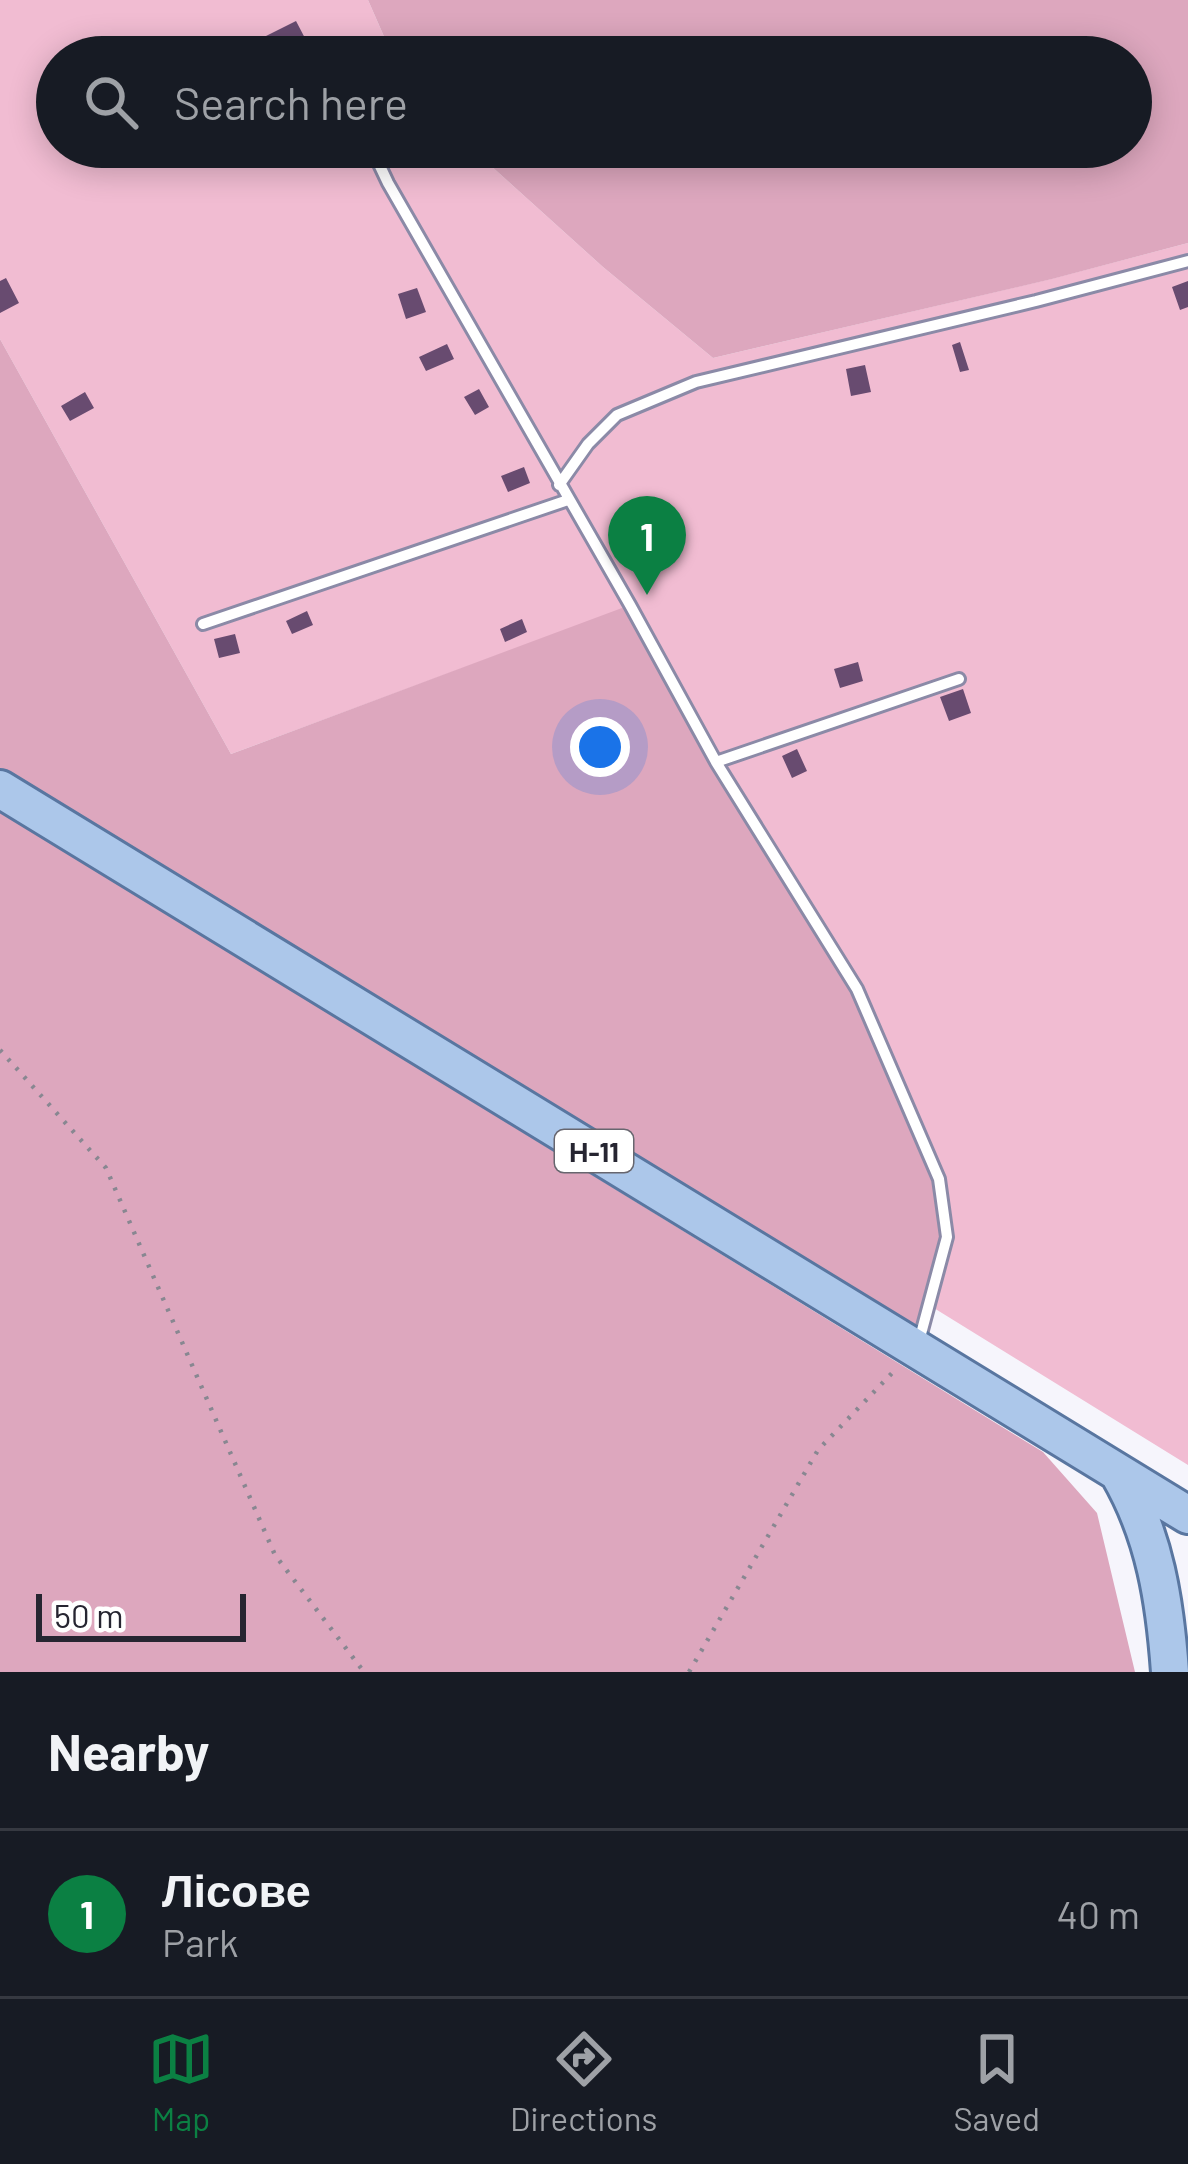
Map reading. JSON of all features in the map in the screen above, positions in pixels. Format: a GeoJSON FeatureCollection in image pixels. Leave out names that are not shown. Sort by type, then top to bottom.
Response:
{"type":"FeatureCollection","features":[{"type":"Feature","properties":{"kind":"main road","name":"Н-11"},"geometry":{"type":"LineString","coordinates":[[0,789],[1188,1515]]}},
{"type":"Feature","properties":{"kind":"main road"},"geometry":{"type":"LineString","coordinates":[[1117,1471],[1130,1492],[1158,1567],[1169,1656]]}},
{"type":"Feature","properties":{"kind":"main road"},"geometry":{"type":"LineString","coordinates":[[1169,1656],[1178,1616],[1188,1603]]}},
{"type":"Feature","properties":{"kind":"lane"},"geometry":{"type":"LineString","coordinates":[[381,168],[716,762],[857,989],[939,1179],[947,1237],[916,1348]]}},
{"type":"Feature","properties":{"kind":"lane"},"geometry":{"type":"LineString","coordinates":[[559,485],[588,444],[617,415],[696,382],[1188,261]]}},
{"type":"Feature","properties":{"kind":"lane"},"geometry":{"type":"LineString","coordinates":[[202,623],[568,500]]}},
{"type":"Feature","properties":{"kind":"lane"},"geometry":{"type":"LineString","coordinates":[[716,762],[959,680]]}},
{"type":"Feature","properties":{"kind":"path"},"geometry":{"type":"LineString","coordinates":[[0,1050],[106,1168],[275,1555],[364,1672]]}},
{"type":"Feature","properties":{"kind":"path"},"geometry":{"type":"LineString","coordinates":[[688,1672],[818,1450],[916,1348]]}},
{"type":"Feature","properties":{"kind":"shaded area"},"geometry":{"type":"Polygon","coordinates":[[[0,0],[368,0],[384,36],[36,36],[36,168],[493,168],[713,358],[1188,243],[1188,1465],[929,1305],[716,762],[630,606],[231,754],[0,339],[0,0]]]}},
{"type":"Feature","properties":{"kind":"shaded area"},"geometry":{"type":"Polygon","coordinates":[[[368,0],[1188,0],[1188,243],[713,358],[493,168],[1152,168],[1152,36],[384,36],[368,0]]]}},
{"type":"Feature","properties":{"kind":"shaded area"},"geometry":{"type":"Polygon","coordinates":[[[0,339],[231,754],[630,605],[716,762],[857,989],[939,1179],[947,1237],[917,1348],[0,789],[0,339]]]}},
{"type":"Feature","properties":{"kind":"shaded area"},"geometry":{"type":"Polygon","coordinates":[[[0,811],[1043,1452],[1097,1513],[1135,1672],[0,1672],[0,811]]]}},
{"type":"Feature","properties":{"kind":"building"},"geometry":{"type":"Polygon","coordinates":[[[296,21],[304,36],[266,36],[296,21]]]}},
{"type":"Feature","properties":{"kind":"building"},"geometry":{"type":"Polygon","coordinates":[[[6,278],[19,303],[0,313],[0,281],[6,278]]]}},
{"type":"Feature","properties":{"kind":"building"},"geometry":{"type":"Polygon","coordinates":[[[1188,281],[1188,307],[1180,310],[1172,287],[1188,281]]]}},
{"type":"Feature","properties":{"kind":"building"},"geometry":{"type":"Polygon","coordinates":[[[417,288],[426,312],[406,319],[398,294],[417,288]]]}},
{"type":"Feature","properties":{"kind":"building"},"geometry":{"type":"Polygon","coordinates":[[[960,342],[969,370],[960,372],[952,345],[960,342]]]}},
{"type":"Feature","properties":{"kind":"building"},"geometry":{"type":"Polygon","coordinates":[[[447,344],[454,359],[426,371],[419,357],[447,344]]]}},
{"type":"Feature","properties":{"kind":"building"},"geometry":{"type":"Polygon","coordinates":[[[865,365],[871,392],[851,396],[846,369],[865,365]]]}},
{"type":"Feature","properties":{"kind":"building"},"geometry":{"type":"Polygon","coordinates":[[[479,389],[489,407],[475,415],[464,397],[479,389]]]}},
{"type":"Feature","properties":{"kind":"building"},"geometry":{"type":"Polygon","coordinates":[[[85,392],[94,408],[70,421],[61,406],[85,392]]]}},
{"type":"Feature","properties":{"kind":"building"},"geometry":{"type":"Polygon","coordinates":[[[524,467],[530,483],[508,492],[501,476],[524,467]]]}},
{"type":"Feature","properties":{"kind":"building"},"geometry":{"type":"Polygon","coordinates":[[[307,611],[313,625],[292,634],[286,621],[307,611]]]}},
{"type":"Feature","properties":{"kind":"building"},"geometry":{"type":"Polygon","coordinates":[[[522,619],[527,632],[505,642],[500,629],[522,619]]]}},
{"type":"Feature","properties":{"kind":"building"},"geometry":{"type":"Polygon","coordinates":[[[235,634],[240,653],[219,658],[214,639],[235,634]]]}},
{"type":"Feature","properties":{"kind":"building"},"geometry":{"type":"Polygon","coordinates":[[[858,662],[863,681],[840,688],[834,669],[858,662]]]}},
{"type":"Feature","properties":{"kind":"building"},"geometry":{"type":"Polygon","coordinates":[[[963,689],[971,713],[949,721],[940,697],[963,689]]]}},
{"type":"Feature","properties":{"kind":"building"},"geometry":{"type":"Polygon","coordinates":[[[797,749],[807,771],[792,778],[782,756],[797,749]]]}},
{"type":"Feature","properties":{"kind":"place","name":"Лісове"},"geometry":{"type":"Point","coordinates":[647,595]}}]}
